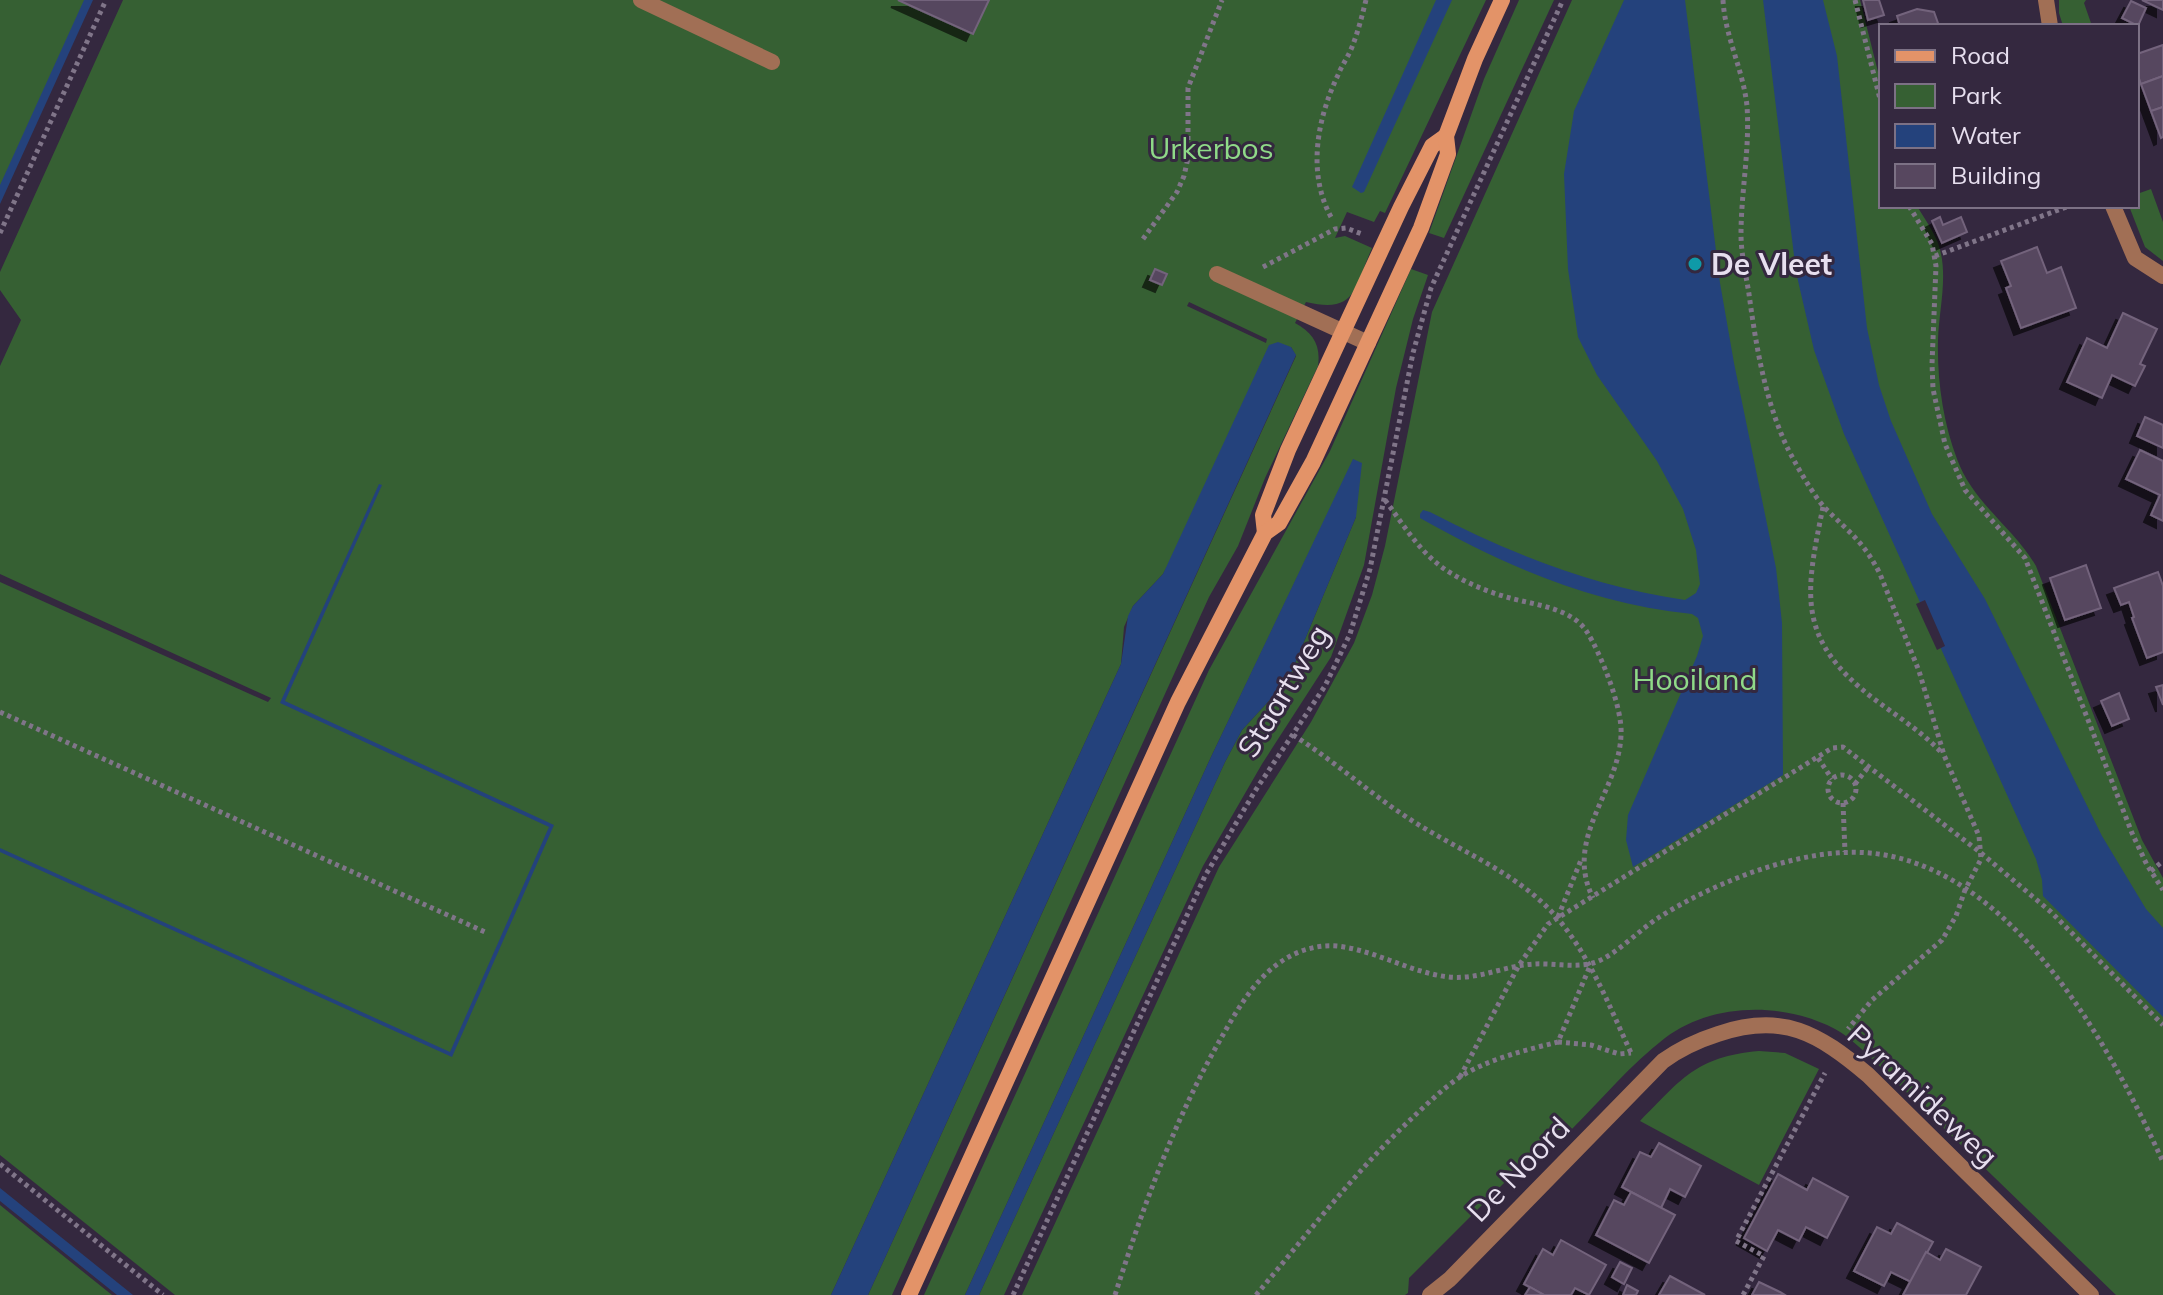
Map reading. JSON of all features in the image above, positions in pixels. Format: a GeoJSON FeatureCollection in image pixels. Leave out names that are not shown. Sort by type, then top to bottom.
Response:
{"type":"FeatureCollection","features":[{"type":"Feature","properties":{"kind":"main road"},"geometry":{"type":"LineString","coordinates":[[909,1295],[1183,690],[1265,533],[1279,523],[1313,462],[1368,343],[1426,216],[1448,154],[1446,136],[1475,59],[1502,0]]}},
{"type":"Feature","properties":{"kind":"main road"},"geometry":{"type":"LineString","coordinates":[[1265,533],[1263,515],[1288,450],[1432,146],[1446,136]]}},
{"type":"Feature","properties":{"kind":"street"},"geometry":{"type":"LineString","coordinates":[[641,0],[772,62]]}},
{"type":"Feature","properties":{"kind":"street"},"geometry":{"type":"LineString","coordinates":[[2046,0],[2050,24]]}},
{"type":"Feature","properties":{"kind":"street"},"geometry":{"type":"LineString","coordinates":[[2114,208],[2135,258],[2163,276]]}},
{"type":"Feature","properties":{"kind":"street"},"geometry":{"type":"LineString","coordinates":[[1217,274],[1368,343]]}},
{"type":"Feature","properties":{"kind":"street","name":"Pyramideweg"},"geometry":{"type":"LineString","coordinates":[[1645,1080],[1685,1045],[1744,1025],[1779,1024],[1808,1032],[1837,1048],[1868,1075],[2091,1295]]}},
{"type":"Feature","properties":{"kind":"street","name":"De Noord"},"geometry":{"type":"LineString","coordinates":[[1430,1295],[1450,1279],[1645,1080]]}},
{"type":"Feature","properties":{"kind":"path"},"geometry":{"type":"LineString","coordinates":[[0,233],[106,0]]}},
{"type":"Feature","properties":{"kind":"path"},"geometry":{"type":"LineString","coordinates":[[1143,239],[1177,192],[1184,176],[1188,158],[1188,88],[1222,0]]}},
{"type":"Feature","properties":{"kind":"path"},"geometry":{"type":"LineString","coordinates":[[1331,217],[1323,202],[1318,179],[1319,129],[1327,100],[1351,50],[1366,0]]}},
{"type":"Feature","properties":{"kind":"path","name":"Staartweg"},"geometry":{"type":"LineString","coordinates":[[1013,1295],[1194,896],[1228,834],[1325,686],[1350,634],[1370,569],[1417,337],[1435,268],[1447,252],[1563,0]]}},
{"type":"Feature","properties":{"kind":"path"},"geometry":{"type":"LineString","coordinates":[[1723,0],[1726,27],[1742,73],[1747,109],[1741,238],[1756,348],[1786,446],[1823,507],[1848,528],[1880,574],[1919,671],[1944,755],[1979,836],[1981,859],[1942,940],[1872,1000],[1845,1035]]}},
{"type":"Feature","properties":{"kind":"path"},"geometry":{"type":"LineString","coordinates":[[1855,0],[1879,95]]}},
{"type":"Feature","properties":{"kind":"path"},"geometry":{"type":"LineString","coordinates":[[1910,208],[1932,244],[1937,274],[1933,389],[1945,444],[1965,490],[2025,558],[2132,833],[2163,890]]}},
{"type":"Feature","properties":{"kind":"path"},"geometry":{"type":"LineString","coordinates":[[1934,256],[2064,208]]}},
{"type":"Feature","properties":{"kind":"path"},"geometry":{"type":"LineString","coordinates":[[1250,274],[1335,229],[1346,228],[1372,239]]}},
{"type":"Feature","properties":{"kind":"path"},"geometry":{"type":"LineString","coordinates":[[1440,249],[1447,252]]}},
{"type":"Feature","properties":{"kind":"path"},"geometry":{"type":"LineString","coordinates":[[1385,499],[1418,546],[1440,566],[1489,591],[1564,614],[1582,625],[1588,633],[1619,711],[1621,739],[1587,835],[1585,883],[1593,898]]}},
{"type":"Feature","properties":{"kind":"path"},"geometry":{"type":"LineString","coordinates":[[1823,507],[1810,577],[1810,603],[1813,622],[1824,648],[1852,681],[1944,755]]}},
{"type":"Feature","properties":{"kind":"path"},"geometry":{"type":"LineString","coordinates":[[0,712],[485,932]]}},
{"type":"Feature","properties":{"kind":"path"},"geometry":{"type":"LineString","coordinates":[[1293,735],[1405,816],[1521,885],[1558,918],[1590,965],[1645,1080]]}},
{"type":"Feature","properties":{"kind":"path"},"geometry":{"type":"LineString","coordinates":[[1460,1077],[1519,965],[1548,924],[1832,748],[1843,747],[1981,853],[2051,912],[2163,1025]]}},
{"type":"Feature","properties":{"kind":"path"},"geometry":{"type":"LineString","coordinates":[[1818,758],[1832,779]]}},
{"type":"Feature","properties":{"kind":"path"},"geometry":{"type":"LineString","coordinates":[[1832,779],[1830,795],[1835,801],[1843,803],[1854,797],[1855,784],[1869,766]]}},
{"type":"Feature","properties":{"kind":"path"},"geometry":{"type":"LineString","coordinates":[[1832,779],[1845,776],[1855,784]]}},
{"type":"Feature","properties":{"kind":"path"},"geometry":{"type":"LineString","coordinates":[[1843,803],[1845,852]]}},
{"type":"Feature","properties":{"kind":"path"},"geometry":{"type":"LineString","coordinates":[[1558,918],[1585,848]]}},
{"type":"Feature","properties":{"kind":"path"},"geometry":{"type":"LineString","coordinates":[[1115,1295],[1160,1164],[1195,1085],[1239,1009],[1267,973],[1301,951],[1322,946],[1343,947],[1453,977],[1519,965],[1590,965],[1658,918],[1722,885],[1781,863],[1845,852],[1900,859],[1965,890],[2012,927],[2075,1003],[2120,1072],[2163,1162]]}},
{"type":"Feature","properties":{"kind":"path"},"geometry":{"type":"LineString","coordinates":[[2151,871],[2163,861]]}},
{"type":"Feature","properties":{"kind":"path"},"geometry":{"type":"LineString","coordinates":[[1558,1042],[1590,965]]}},
{"type":"Feature","properties":{"kind":"path"},"geometry":{"type":"LineString","coordinates":[[1256,1295],[1380,1149],[1460,1077],[1507,1057],[1558,1042],[1591,1045],[1619,1054],[1632,1053]]}},
{"type":"Feature","properties":{"kind":"path"},"geometry":{"type":"LineString","coordinates":[[1743,1295],[1764,1256],[1736,1241],[1827,1068]]}},
{"type":"Feature","properties":{"kind":"path"},"geometry":{"type":"LineString","coordinates":[[0,1164],[163,1295]]}},
{"type":"Feature","properties":{"kind":"green space"},"geometry":{"type":"Polygon","coordinates":[[[0,0],[88,0],[0,194],[0,0]]]}},
{"type":"Feature","properties":{"kind":"green space","name":"Urkerbos"},"geometry":{"type":"Polygon","coordinates":[[[123,0],[1486,0],[1385,213],[1380,211],[1374,222],[1347,212],[1335,238],[1345,236],[1372,248],[1357,286],[1345,301],[1323,305],[1306,302],[1295,323],[1314,340],[1318,366],[1265,478],[1238,546],[1209,597],[892,1295],[868,1295],[1296,356],[1291,347],[1163,574],[1133,606],[1124,627],[1121,664],[831,1295],[175,1295],[0,1155],[0,582],[268,702],[271,698],[0,574],[0,366],[21,320],[0,290],[0,272],[123,0]],[[1189,302],[1187,306],[1266,343],[1267,339],[1189,302]]]}},
{"type":"Feature","properties":{"kind":"green space"},"geometry":{"type":"Polygon","coordinates":[[[1519,0],[1554,0],[1444,238],[1429,233],[1484,79],[1519,0]]]}},
{"type":"Feature","properties":{"kind":"green space","name":"Hooiland"},"geometry":{"type":"Polygon","coordinates":[[[1572,0],[1860,0],[1879,76],[1879,208],[1918,208],[1934,233],[1941,255],[1943,279],[1939,370],[1952,445],[1973,489],[2036,566],[2142,840],[2163,878],[2163,1295],[2116,1295],[1844,1035],[1815,1020],[1794,1014],[1749,1010],[1726,1012],[1684,1026],[1652,1048],[1572,1129],[1557,1130],[1409,1278],[1408,1293],[1405,1295],[1022,1295],[1219,867],[1311,722],[1354,643],[1372,595],[1385,546],[1432,312],[1572,0]]]}},
{"type":"Feature","properties":{"kind":"green space"},"geometry":{"type":"Polygon","coordinates":[[[2059,0],[2086,0],[2084,3],[2091,24],[2062,24],[2059,0]]]}},
{"type":"Feature","properties":{"kind":"green space"},"geometry":{"type":"Polygon","coordinates":[[[2151,189],[2163,222],[2163,261],[2145,247],[2130,208],[2139,208],[2139,193],[2151,189]]]}},
{"type":"Feature","properties":{"kind":"green space"},"geometry":{"type":"Polygon","coordinates":[[[1411,269],[1428,275],[1413,319],[1396,388],[1364,565],[1331,657],[1262,764],[1203,866],[1004,1295],[979,1295],[1225,762],[1242,730],[1288,680],[1356,517],[1354,459],[1211,757],[965,1295],[924,1295],[1209,670],[1330,451],[1411,269]]]}},
{"type":"Feature","properties":{"kind":"green space"},"geometry":{"type":"Polygon","coordinates":[[[1759,1051],[1785,1053],[1819,1069],[1759,1185],[1640,1121],[1691,1072],[1719,1059],[1759,1051]]]}},
{"type":"Feature","properties":{"kind":"green space"},"geometry":{"type":"Polygon","coordinates":[[[0,1205],[16,1218],[112,1295],[0,1295],[0,1205]]]}},
{"type":"Feature","properties":{"kind":"water"},"geometry":{"type":"Polygon","coordinates":[[[84,0],[93,0],[0,204],[0,185],[84,0]]]}},
{"type":"Feature","properties":{"kind":"water"},"geometry":{"type":"Polygon","coordinates":[[[1436,0],[1452,0],[1361,193],[1352,187],[1436,0]]]}},
{"type":"Feature","properties":{"kind":"water"},"geometry":{"type":"Polygon","coordinates":[[[1624,0],[1685,0],[1720,283],[1776,568],[1782,623],[1783,775],[1633,867],[1626,840],[1628,815],[1697,656],[1703,636],[1698,618],[1692,614],[1620,602],[1551,580],[1484,552],[1420,518],[1423,510],[1430,512],[1522,555],[1618,587],[1685,600],[1696,593],[1700,584],[1696,550],[1683,509],[1657,461],[1597,375],[1578,337],[1568,269],[1564,174],[1574,111],[1624,0]]]}},
{"type":"Feature","properties":{"kind":"water"},"geometry":{"type":"Polygon","coordinates":[[[1763,0],[1823,0],[1837,56],[1867,328],[1879,385],[1891,421],[1932,514],[1985,599],[2102,836],[2146,909],[2163,928],[2163,1017],[2043,896],[2036,859],[1844,434],[1814,350],[1796,272],[1763,0]]]}},
{"type":"Feature","properties":{"kind":"water"},"geometry":{"type":"Polygon","coordinates":[[[1278,342],[1291,347],[1296,355],[868,1295],[831,1295],[1121,664],[1128,616],[1133,606],[1163,574],[1269,345],[1278,342]]]}},
{"type":"Feature","properties":{"kind":"water"},"geometry":{"type":"Polygon","coordinates":[[[1353,459],[1362,463],[1356,517],[1288,680],[1242,730],[1225,762],[979,1295],[965,1295],[1211,757],[1353,459]]]}},
{"type":"Feature","properties":{"kind":"water"},"geometry":{"type":"Polygon","coordinates":[[[379,484],[382,485],[285,701],[554,825],[452,1057],[0,852],[0,848],[450,1052],[549,827],[280,703],[379,484]]]}},
{"type":"Feature","properties":{"kind":"water"},"geometry":{"type":"Polygon","coordinates":[[[0,1188],[133,1295],[117,1295],[0,1201],[0,1188]]]}},
{"type":"Feature","properties":{"kind":"pier"},"geometry":{"type":"Polygon","coordinates":[[[1925,600],[1945,646],[1937,650],[1916,604],[1925,600]]]}},
{"type":"Feature","properties":{"kind":"building"},"geometry":{"type":"Polygon","coordinates":[[[898,0],[989,0],[973,34],[898,0]]]}},
{"type":"Feature","properties":{"kind":"building"},"geometry":{"type":"Polygon","coordinates":[[[1863,0],[1879,0],[1884,15],[1868,20],[1863,0]]]}},
{"type":"Feature","properties":{"kind":"building"},"geometry":{"type":"Polygon","coordinates":[[[2142,0],[2163,0],[2163,10],[2142,0]]]}},
{"type":"Feature","properties":{"kind":"building"},"geometry":{"type":"Polygon","coordinates":[[[2131,1],[2146,8],[2139,24],[2122,18],[2131,1]]]}},
{"type":"Feature","properties":{"kind":"building"},"geometry":{"type":"Polygon","coordinates":[[[1917,9],[1934,12],[1938,24],[1899,24],[1897,16],[1917,9]]]}},
{"type":"Feature","properties":{"kind":"building"},"geometry":{"type":"Polygon","coordinates":[[[2163,45],[2163,76],[2141,84],[2139,53],[2163,45]]]}},
{"type":"Feature","properties":{"kind":"building"},"geometry":{"type":"Polygon","coordinates":[[[2163,76],[2163,107],[2151,111],[2141,84],[2163,76]]]}},
{"type":"Feature","properties":{"kind":"building"},"geometry":{"type":"Polygon","coordinates":[[[2163,107],[2163,137],[2161,138],[2151,111],[2163,107]]]}},
{"type":"Feature","properties":{"kind":"building"},"geometry":{"type":"Polygon","coordinates":[[[1940,217],[1943,225],[1961,217],[1967,232],[1942,243],[1932,221],[1940,217]]]}},
{"type":"Feature","properties":{"kind":"building"},"geometry":{"type":"Polygon","coordinates":[[[2037,247],[2047,273],[2061,267],[2076,308],[2021,328],[2006,288],[2011,286],[2001,261],[2037,247]]]}},
{"type":"Feature","properties":{"kind":"building"},"geometry":{"type":"Polygon","coordinates":[[[1155,269],[1167,274],[1162,285],[1150,280],[1155,269]]]}},
{"type":"Feature","properties":{"kind":"building"},"geometry":{"type":"Polygon","coordinates":[[[2123,313],[2157,329],[2140,364],[2145,366],[2135,386],[2112,375],[2102,398],[2067,382],[2087,338],[2107,348],[2123,313]]]}},
{"type":"Feature","properties":{"kind":"building"},"geometry":{"type":"Polygon","coordinates":[[[2145,417],[2163,425],[2163,448],[2137,436],[2145,417]]]}},
{"type":"Feature","properties":{"kind":"building"},"geometry":{"type":"Polygon","coordinates":[[[2140,450],[2163,461],[2163,521],[2151,515],[2160,495],[2126,479],[2140,450]]]}},
{"type":"Feature","properties":{"kind":"building"},"geometry":{"type":"Polygon","coordinates":[[[2086,565],[2101,608],[2065,620],[2050,578],[2086,565]]]}},
{"type":"Feature","properties":{"kind":"building"},"geometry":{"type":"Polygon","coordinates":[[[2158,572],[2163,586],[2163,652],[2147,658],[2129,602],[2121,605],[2114,588],[2158,572]]]}},
{"type":"Feature","properties":{"kind":"building"},"geometry":{"type":"Polygon","coordinates":[[[2163,685],[2163,705],[2156,687],[2163,685]]]}},
{"type":"Feature","properties":{"kind":"building"},"geometry":{"type":"Polygon","coordinates":[[[2119,693],[2129,719],[2112,726],[2101,701],[2119,693]]]}},
{"type":"Feature","properties":{"kind":"building"},"geometry":{"type":"Polygon","coordinates":[[[1659,1143],[1701,1166],[1685,1197],[1670,1189],[1661,1208],[1622,1187],[1640,1152],[1651,1157],[1659,1143]]]}},
{"type":"Feature","properties":{"kind":"building"},"geometry":{"type":"Polygon","coordinates":[[[1778,1174],[1807,1190],[1813,1178],[1848,1197],[1827,1238],[1806,1227],[1799,1241],[1778,1230],[1767,1251],[1744,1238],[1778,1174]]]}},
{"type":"Feature","properties":{"kind":"building"},"geometry":{"type":"Polygon","coordinates":[[[1631,1192],[1675,1215],[1649,1263],[1596,1235],[1614,1200],[1624,1205],[1631,1192]]]}},
{"type":"Feature","properties":{"kind":"building"},"geometry":{"type":"Polygon","coordinates":[[[1897,1223],[1933,1242],[1911,1282],[1891,1272],[1884,1286],[1854,1271],[1877,1227],[1891,1234],[1897,1223]]]}},
{"type":"Feature","properties":{"kind":"building"},"geometry":{"type":"Polygon","coordinates":[[[1561,1240],[1606,1265],[1589,1295],[1575,1288],[1571,1295],[1544,1295],[1524,1284],[1543,1249],[1553,1255],[1561,1240]]]}},
{"type":"Feature","properties":{"kind":"building"},"geometry":{"type":"Polygon","coordinates":[[[1946,1249],[1981,1267],[1966,1295],[1903,1295],[1926,1252],[1940,1260],[1946,1249]]]}},
{"type":"Feature","properties":{"kind":"building"},"geometry":{"type":"Polygon","coordinates":[[[1620,1262],[1632,1268],[1624,1284],[1612,1277],[1620,1262]]]}},
{"type":"Feature","properties":{"kind":"building"},"geometry":{"type":"Polygon","coordinates":[[[1670,1276],[1705,1295],[1659,1295],[1670,1276]]]}},
{"type":"Feature","properties":{"kind":"building"},"geometry":{"type":"Polygon","coordinates":[[[1759,1282],[1780,1292],[1785,1295],[1752,1295],[1759,1282]]]}},
{"type":"Feature","properties":{"kind":"building"},"geometry":{"type":"Polygon","coordinates":[[[1627,1285],[1638,1291],[1636,1295],[1623,1295],[1627,1285]]]}},
{"type":"Feature","properties":{"kind":"building"},"geometry":{"type":"Polygon","coordinates":[[[1530,1287],[1544,1295],[1525,1295],[1530,1287]]]}},
{"type":"Feature","properties":{"kind":"place","name":"De Vleet"},"geometry":{"type":"Point","coordinates":[1695,264]}}]}
